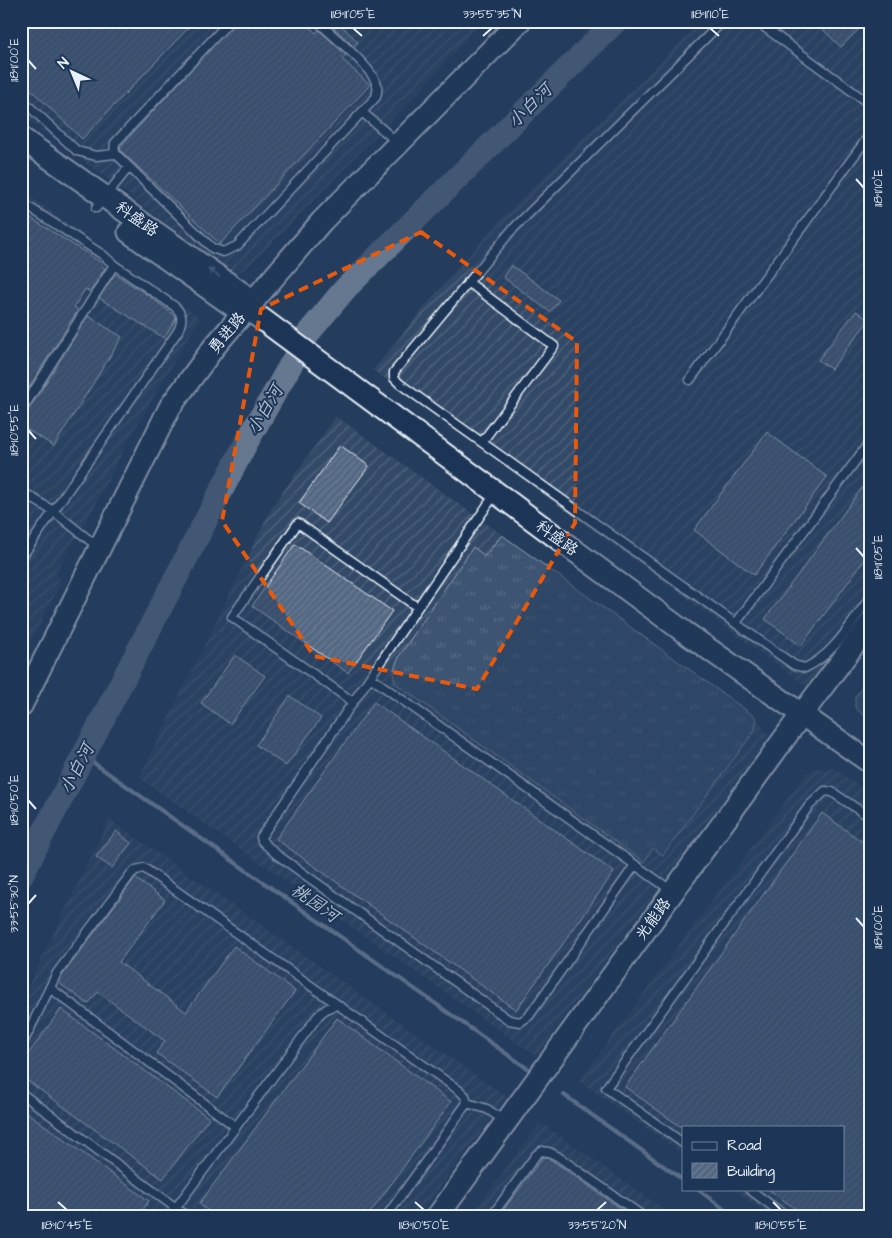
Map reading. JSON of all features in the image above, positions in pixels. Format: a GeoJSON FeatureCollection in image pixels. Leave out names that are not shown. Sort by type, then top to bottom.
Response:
{"type":"FeatureCollection","features":[{"type":"Feature","properties":{"kind":"street","name":"勇进路"},"geometry":{"type":"LineString","coordinates":[[21,706],[170,407],[194,374],[248,307],[322,221],[520,21]]}},
{"type":"Feature","properties":{"kind":"street","name":"科盛路"},"geometry":{"type":"LineString","coordinates":[[21,138],[100,202],[248,307],[326,368],[683,631],[871,763]]}},
{"type":"Feature","properties":{"kind":"street","name":"科盛路"},"geometry":{"type":"LineString","coordinates":[[21,155],[100,202]]}},
{"type":"Feature","properties":{"kind":"street","name":"光能路"},"geometry":{"type":"LineString","coordinates":[[437,1217],[802,714],[871,622]]}},
{"type":"Feature","properties":{"kind":"lane"},"geometry":{"type":"LineString","coordinates":[[230,21],[115,143],[114,148],[115,154],[212,248],[223,252],[237,246],[376,97],[377,84],[364,66],[317,21]]}},
{"type":"Feature","properties":{"kind":"lane"},"geometry":{"type":"LineString","coordinates":[[723,21],[511,231],[394,372],[394,378],[794,665],[805,668],[824,656],[835,645],[871,596]]}},
{"type":"Feature","properties":{"kind":"lane"},"geometry":{"type":"LineString","coordinates":[[756,21],[871,105]]}},
{"type":"Feature","properties":{"kind":"lane"},"geometry":{"type":"LineString","coordinates":[[21,99],[77,151],[96,156],[115,154]]}},
{"type":"Feature","properties":{"kind":"lane"},"geometry":{"type":"LineString","coordinates":[[362,112],[398,144]]}},
{"type":"Feature","properties":{"kind":"lane"},"geometry":{"type":"LineString","coordinates":[[690,380],[871,133]]}},
{"type":"Feature","properties":{"kind":"lane"},"geometry":{"type":"LineString","coordinates":[[100,202],[129,167]]}},
{"type":"Feature","properties":{"kind":"lane"},"geometry":{"type":"LineString","coordinates":[[21,202],[103,255],[114,266],[174,306],[180,312],[182,321],[178,331],[21,558]]}},
{"type":"Feature","properties":{"kind":"lane"},"geometry":{"type":"LineString","coordinates":[[21,411],[114,266]]}},
{"type":"Feature","properties":{"kind":"lane"},"geometry":{"type":"LineString","coordinates":[[468,282],[554,346],[482,442]]}},
{"type":"Feature","properties":{"kind":"lane"},"geometry":{"type":"LineString","coordinates":[[736,623],[871,440]]}},
{"type":"Feature","properties":{"kind":"lane"},"geometry":{"type":"LineString","coordinates":[[21,491],[53,511],[100,548]]}},
{"type":"Feature","properties":{"kind":"lane"},"geometry":{"type":"LineString","coordinates":[[496,493],[261,837],[262,842],[276,854],[509,1020],[520,1022],[529,1016],[635,865]]}},
{"type":"Feature","properties":{"kind":"lane"},"geometry":{"type":"LineString","coordinates":[[353,702],[232,617],[298,523],[418,607]]}},
{"type":"Feature","properties":{"kind":"lane"},"geometry":{"type":"LineString","coordinates":[[370,677],[673,892]]}},
{"type":"Feature","properties":{"kind":"lane"},"geometry":{"type":"LineString","coordinates":[[682,1141],[606,1088],[817,797],[825,790],[832,792],[871,818]]}},
{"type":"Feature","properties":{"kind":"lane"},"geometry":{"type":"LineString","coordinates":[[21,1047],[57,973],[131,874],[136,870],[144,868],[460,1091],[465,1096],[467,1103]]}},
{"type":"Feature","properties":{"kind":"lane"},"geometry":{"type":"LineString","coordinates":[[50,988],[236,1127]]}},
{"type":"Feature","properties":{"kind":"lane"},"geometry":{"type":"LineString","coordinates":[[169,1217],[318,1016],[332,1006],[338,1005]]}},
{"type":"Feature","properties":{"kind":"lane"},"geometry":{"type":"LineString","coordinates":[[21,1093],[188,1217]]}},
{"type":"Feature","properties":{"kind":"lane"},"geometry":{"type":"LineString","coordinates":[[467,1103],[487,1109],[506,1122]]}},
{"type":"Feature","properties":{"kind":"lane"},"geometry":{"type":"LineString","coordinates":[[386,1217],[467,1103]]}},
{"type":"Feature","properties":{"kind":"lane"},"geometry":{"type":"LineString","coordinates":[[491,1217],[536,1155],[541,1151],[557,1156],[644,1217]]}},
{"type":"Feature","properties":{"kind":"lane"},"geometry":{"type":"LineString","coordinates":[[750,1190],[787,1217]]}},
{"type":"Feature","properties":{"kind":"highlighted area"},"geometry":{"type":"Polygon","coordinates":[[[421,232],[577,342],[575,523],[477,689],[314,656],[222,521],[261,309],[421,232]]]}},
{"type":"Feature","properties":{"kind":"shaded area"},"geometry":{"type":"Polygon","coordinates":[[[21,21],[482,21],[423,88],[256,259],[243,270],[235,273],[225,268],[21,114],[21,21]]]}},
{"type":"Feature","properties":{"kind":"shaded area"},"geometry":{"type":"Polygon","coordinates":[[[702,21],[871,21],[871,604],[809,688],[373,370],[432,298],[503,217],[702,21]]]}},
{"type":"Feature","properties":{"kind":"shaded area"},"geometry":{"type":"Polygon","coordinates":[[[21,190],[200,318],[128,441],[96,504],[56,572],[61,583],[21,661],[21,190]]]}},
{"type":"Feature","properties":{"kind":"shaded area"},"geometry":{"type":"Polygon","coordinates":[[[336,416],[757,718],[769,737],[536,1056],[139,778],[272,507],[336,416]]]}},
{"type":"Feature","properties":{"kind":"shaded area"},"geometry":{"type":"Polygon","coordinates":[[[818,768],[835,769],[871,794],[871,1217],[772,1217],[734,1190],[844,1190],[844,1126],[682,1126],[682,1153],[579,1081],[807,772],[818,768]]]}},
{"type":"Feature","properties":{"kind":"shaded area"},"geometry":{"type":"Polygon","coordinates":[[[109,819],[507,1097],[418,1217],[21,1217],[21,1001],[109,819]]]}},
{"type":"Feature","properties":{"kind":"shaded area"},"geometry":{"type":"Polygon","coordinates":[[[540,1122],[675,1217],[470,1217],[540,1122]]]}},
{"type":"Feature","properties":{"kind":"green space"},"geometry":{"type":"Polygon","coordinates":[[[502,535],[757,718],[755,730],[663,855],[653,848],[644,862],[395,683],[394,669],[400,655],[473,547],[485,556],[502,535]]]}},
{"type":"Feature","properties":{"kind":"green space"},"geometry":{"type":"Polygon","coordinates":[[[871,675],[871,721],[855,708],[855,697],[871,675]]]}},
{"type":"Feature","properties":{"kind":"building"},"geometry":{"type":"Polygon","coordinates":[[[21,21],[195,21],[82,139],[21,80],[21,21]]]}},
{"type":"Feature","properties":{"kind":"building"},"geometry":{"type":"Polygon","coordinates":[[[236,21],[303,21],[316,33],[319,30],[346,55],[342,59],[370,85],[220,244],[121,151],[120,147],[236,21]]]}},
{"type":"Feature","properties":{"kind":"building"},"geometry":{"type":"Polygon","coordinates":[[[327,21],[337,21],[358,42],[354,47],[327,21]]]}},
{"type":"Feature","properties":{"kind":"building"},"geometry":{"type":"Polygon","coordinates":[[[814,21],[867,21],[841,47],[814,21]]]}},
{"type":"Feature","properties":{"kind":"building"},"geometry":{"type":"Polygon","coordinates":[[[21,212],[102,263],[101,265],[105,268],[90,292],[85,289],[74,307],[78,310],[21,400],[21,212]]]}},
{"type":"Feature","properties":{"kind":"building"},"geometry":{"type":"Polygon","coordinates":[[[511,265],[559,300],[550,312],[503,277],[511,265]]]}},
{"type":"Feature","properties":{"kind":"building"},"geometry":{"type":"Polygon","coordinates":[[[115,274],[174,315],[176,319],[164,338],[99,298],[115,274]]]}},
{"type":"Feature","properties":{"kind":"building"},"geometry":{"type":"Polygon","coordinates":[[[856,311],[869,320],[831,369],[818,360],[856,311]]]}},
{"type":"Feature","properties":{"kind":"building"},"geometry":{"type":"Polygon","coordinates":[[[88,316],[122,337],[54,446],[21,426],[21,417],[26,414],[88,316]]]}},
{"type":"Feature","properties":{"kind":"building"},"geometry":{"type":"Polygon","coordinates":[[[767,432],[827,477],[754,575],[694,530],[767,432]]]}},
{"type":"Feature","properties":{"kind":"building"},"geometry":{"type":"Polygon","coordinates":[[[340,445],[369,466],[327,523],[299,503],[340,445]]]}},
{"type":"Feature","properties":{"kind":"building"},"geometry":{"type":"Polygon","coordinates":[[[871,476],[871,551],[801,646],[765,619],[871,476]]]}},
{"type":"Feature","properties":{"kind":"building"},"geometry":{"type":"Polygon","coordinates":[[[295,544],[392,611],[348,673],[252,606],[295,544]]]}},
{"type":"Feature","properties":{"kind":"building"},"geometry":{"type":"Polygon","coordinates":[[[235,655],[265,676],[230,724],[201,703],[235,655]]]}},
{"type":"Feature","properties":{"kind":"building"},"geometry":{"type":"Polygon","coordinates":[[[290,696],[321,718],[286,766],[256,745],[290,696]]]}},
{"type":"Feature","properties":{"kind":"building"},"geometry":{"type":"Polygon","coordinates":[[[374,702],[614,872],[516,1010],[276,839],[374,702]]]}},
{"type":"Feature","properties":{"kind":"building"},"geometry":{"type":"Polygon","coordinates":[[[822,813],[871,848],[871,1217],[807,1217],[769,1190],[844,1190],[844,1126],[681,1127],[625,1087],[822,813]]]}},
{"type":"Feature","properties":{"kind":"building"},"geometry":{"type":"Polygon","coordinates":[[[116,831],[131,843],[112,868],[96,857],[116,831]]]}},
{"type":"Feature","properties":{"kind":"building"},"geometry":{"type":"Polygon","coordinates":[[[135,878],[165,900],[119,962],[186,1012],[234,946],[295,991],[217,1097],[156,1053],[165,1041],[98,992],[88,1004],[59,983],[62,976],[135,878]]]}},
{"type":"Feature","properties":{"kind":"building"},"geometry":{"type":"Polygon","coordinates":[[[61,1009],[209,1118],[163,1179],[21,1076],[21,1064],[61,1009]]]}},
{"type":"Feature","properties":{"kind":"building"},"geometry":{"type":"Polygon","coordinates":[[[337,1018],[451,1102],[367,1217],[216,1217],[199,1204],[337,1018]]]}},
{"type":"Feature","properties":{"kind":"building"},"geometry":{"type":"Polygon","coordinates":[[[21,1108],[149,1201],[138,1217],[21,1217],[21,1108]]]}},
{"type":"Feature","properties":{"kind":"building"},"geometry":{"type":"Polygon","coordinates":[[[543,1157],[547,1157],[633,1217],[498,1217],[543,1157]]]}},
{"type":"Feature","properties":{"kind":"waterway","name":"小白河"},"geometry":{"type":"LineString","coordinates":[[21,876],[246,443],[310,331],[345,289],[616,21]]}},
{"type":"Feature","properties":{"kind":"waterway","name":"桃园河"},"geometry":{"type":"LineString","coordinates":[[84,756],[531,1071]]}},
{"type":"Feature","properties":{"kind":"waterway","name":"桃园河"},"geometry":{"type":"LineString","coordinates":[[564,1095],[682,1179]]}},
{"type":"Feature","properties":{"kind":"waterway","name":"桃园河"},"geometry":{"type":"LineString","coordinates":[[698,1190],[735,1217]]}}]}
